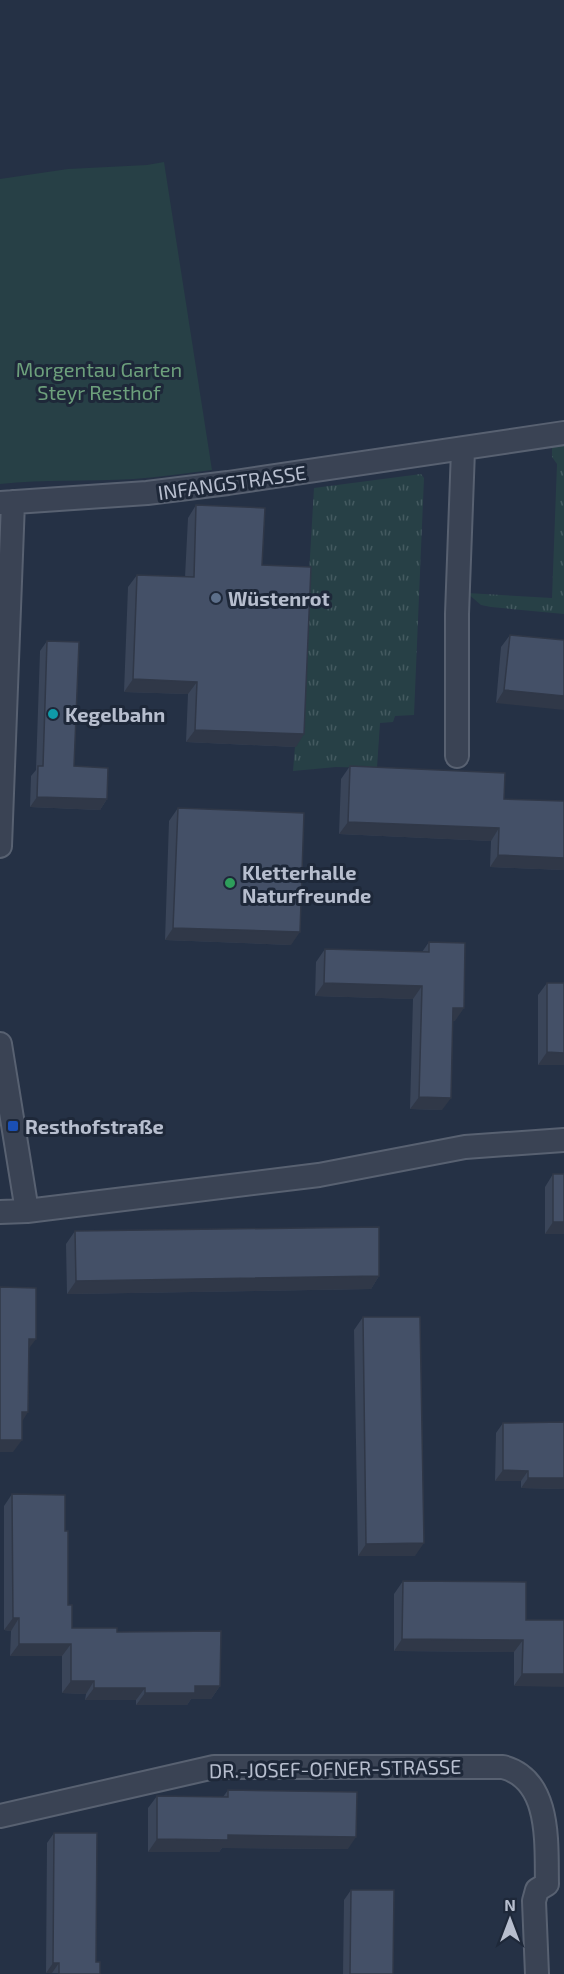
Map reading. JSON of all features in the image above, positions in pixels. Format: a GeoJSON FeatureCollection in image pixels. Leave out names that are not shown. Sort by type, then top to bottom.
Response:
{"type":"FeatureCollection","features":[{"type":"Feature","properties":{"kind":"street","name":"INFANGSTRASSE"},"geometry":{"type":"LineString","coordinates":[[6,503],[193,488],[463,450],[564,433]]}},
{"type":"Feature","properties":{"kind":"street"},"geometry":{"type":"LineString","coordinates":[[457,756],[457,615],[463,450]]}},
{"type":"Feature","properties":{"kind":"street"},"geometry":{"type":"LineString","coordinates":[[0,846],[6,503]]}},
{"type":"Feature","properties":{"kind":"street"},"geometry":{"type":"LineString","coordinates":[[0,1044],[27,1211]]}},
{"type":"Feature","properties":{"kind":"street"},"geometry":{"type":"LineString","coordinates":[[0,1212],[27,1211],[319,1175],[465,1147],[564,1140]]}},
{"type":"Feature","properties":{"kind":"street","name":"DR.-JOSEF-OFNER-STRASSE"},"geometry":{"type":"LineString","coordinates":[[0,1816],[214,1767],[503,1767],[513,1770],[526,1780],[538,1797],[543,1814],[555,1889],[537,1890],[534,1901],[537,1974]]}},
{"type":"Feature","properties":{"kind":"green space","name":"Morgentau Garten Steyr Resthof"},"geometry":{"type":"Polygon","coordinates":[[[164,162],[212,470],[134,479],[0,484],[0,179],[68,169],[164,162]]]}},
{"type":"Feature","properties":{"kind":"green space"},"geometry":{"type":"Polygon","coordinates":[[[564,441],[564,614],[481,605],[467,593],[552,598],[557,464],[552,457],[552,442],[564,441]]]}},
{"type":"Feature","properties":{"kind":"green space"},"geometry":{"type":"Polygon","coordinates":[[[421,474],[424,478],[414,715],[395,716],[393,722],[380,723],[377,768],[336,767],[293,771],[314,488],[421,474]]]}},
{"type":"Feature","properties":{"kind":"building"},"geometry":{"type":"Polygon","coordinates":[[[196,505],[265,508],[262,565],[311,567],[304,734],[195,730],[197,682],[133,679],[137,575],[194,577],[196,505]]]}},
{"type":"Feature","properties":{"kind":"building"},"geometry":{"type":"Polygon","coordinates":[[[510,635],[564,640],[564,696],[504,690],[510,635]]]}},
{"type":"Feature","properties":{"kind":"building","name":"Kegelbahn"},"geometry":{"type":"Polygon","coordinates":[[[47,641],[79,642],[74,766],[108,768],[107,799],[37,797],[38,766],[43,766],[47,641]]]}},
{"type":"Feature","properties":{"kind":"building"},"geometry":{"type":"Polygon","coordinates":[[[350,766],[505,773],[504,799],[564,801],[564,858],[498,855],[499,828],[348,822],[350,766]]]}},
{"type":"Feature","properties":{"kind":"building","name":"Kletterhalle Naturfreunde"},"geometry":{"type":"Polygon","coordinates":[[[178,808],[304,813],[300,932],[173,928],[178,808]]]}},
{"type":"Feature","properties":{"kind":"building"},"geometry":{"type":"Polygon","coordinates":[[[429,942],[465,943],[464,1008],[453,1008],[451,1098],[419,1097],[422,986],[324,983],[325,949],[429,952],[429,942]]]}},
{"type":"Feature","properties":{"kind":"building"},"geometry":{"type":"Polygon","coordinates":[[[547,983],[564,983],[564,1053],[547,1052],[547,983]]]}},
{"type":"Feature","properties":{"kind":"building"},"geometry":{"type":"Polygon","coordinates":[[[553,1174],[564,1174],[564,1222],[553,1222],[553,1174]]]}},
{"type":"Feature","properties":{"kind":"building"},"geometry":{"type":"Polygon","coordinates":[[[379,1227],[379,1276],[76,1281],[75,1231],[379,1227]]]}},
{"type":"Feature","properties":{"kind":"building"},"geometry":{"type":"Polygon","coordinates":[[[0,1287],[36,1288],[36,1339],[29,1339],[28,1412],[22,1412],[22,1440],[0,1440],[0,1287]]]}},
{"type":"Feature","properties":{"kind":"building"},"geometry":{"type":"Polygon","coordinates":[[[363,1317],[420,1317],[424,1543],[366,1544],[363,1317]]]}},
{"type":"Feature","properties":{"kind":"building"},"geometry":{"type":"Polygon","coordinates":[[[564,1422],[564,1478],[528,1478],[528,1471],[503,1470],[503,1423],[564,1422]]]}},
{"type":"Feature","properties":{"kind":"building"},"geometry":{"type":"Polygon","coordinates":[[[12,1494],[65,1495],[65,1531],[68,1531],[68,1605],[72,1605],[72,1628],[117,1628],[117,1632],[221,1631],[220,1686],[195,1686],[195,1693],[145,1693],[145,1688],[94,1688],[94,1681],[71,1681],[71,1644],[19,1644],[19,1618],[13,1618],[12,1494]]]}},
{"type":"Feature","properties":{"kind":"building"},"geometry":{"type":"Polygon","coordinates":[[[403,1581],[526,1582],[526,1620],[564,1620],[564,1674],[522,1674],[523,1640],[402,1639],[403,1581]]]}},
{"type":"Feature","properties":{"kind":"building"},"geometry":{"type":"Polygon","coordinates":[[[228,1790],[357,1792],[356,1837],[228,1835],[228,1840],[157,1839],[157,1796],[228,1797],[228,1790]]]}},
{"type":"Feature","properties":{"kind":"building"},"geometry":{"type":"Polygon","coordinates":[[[54,1833],[97,1833],[96,1962],[100,1962],[100,1974],[59,1974],[59,1963],[53,1963],[54,1833]]]}},
{"type":"Feature","properties":{"kind":"building"},"geometry":{"type":"Polygon","coordinates":[[[351,1890],[394,1890],[393,1974],[350,1974],[351,1890]]]}},
{"type":"Feature","properties":{"kind":"place","name":"Wüstenrot"},"geometry":{"type":"Point","coordinates":[216,598]}},
{"type":"Feature","properties":{"kind":"place","name":"Kegelbahn"},"geometry":{"type":"Point","coordinates":[53,714]}},
{"type":"Feature","properties":{"kind":"place","name":"Kletterhalle Naturfreunde"},"geometry":{"type":"Point","coordinates":[230,883]}},
{"type":"Feature","properties":{"kind":"place","name":"Resthofstraße"},"geometry":{"type":"Point","coordinates":[13,1126]}}]}
